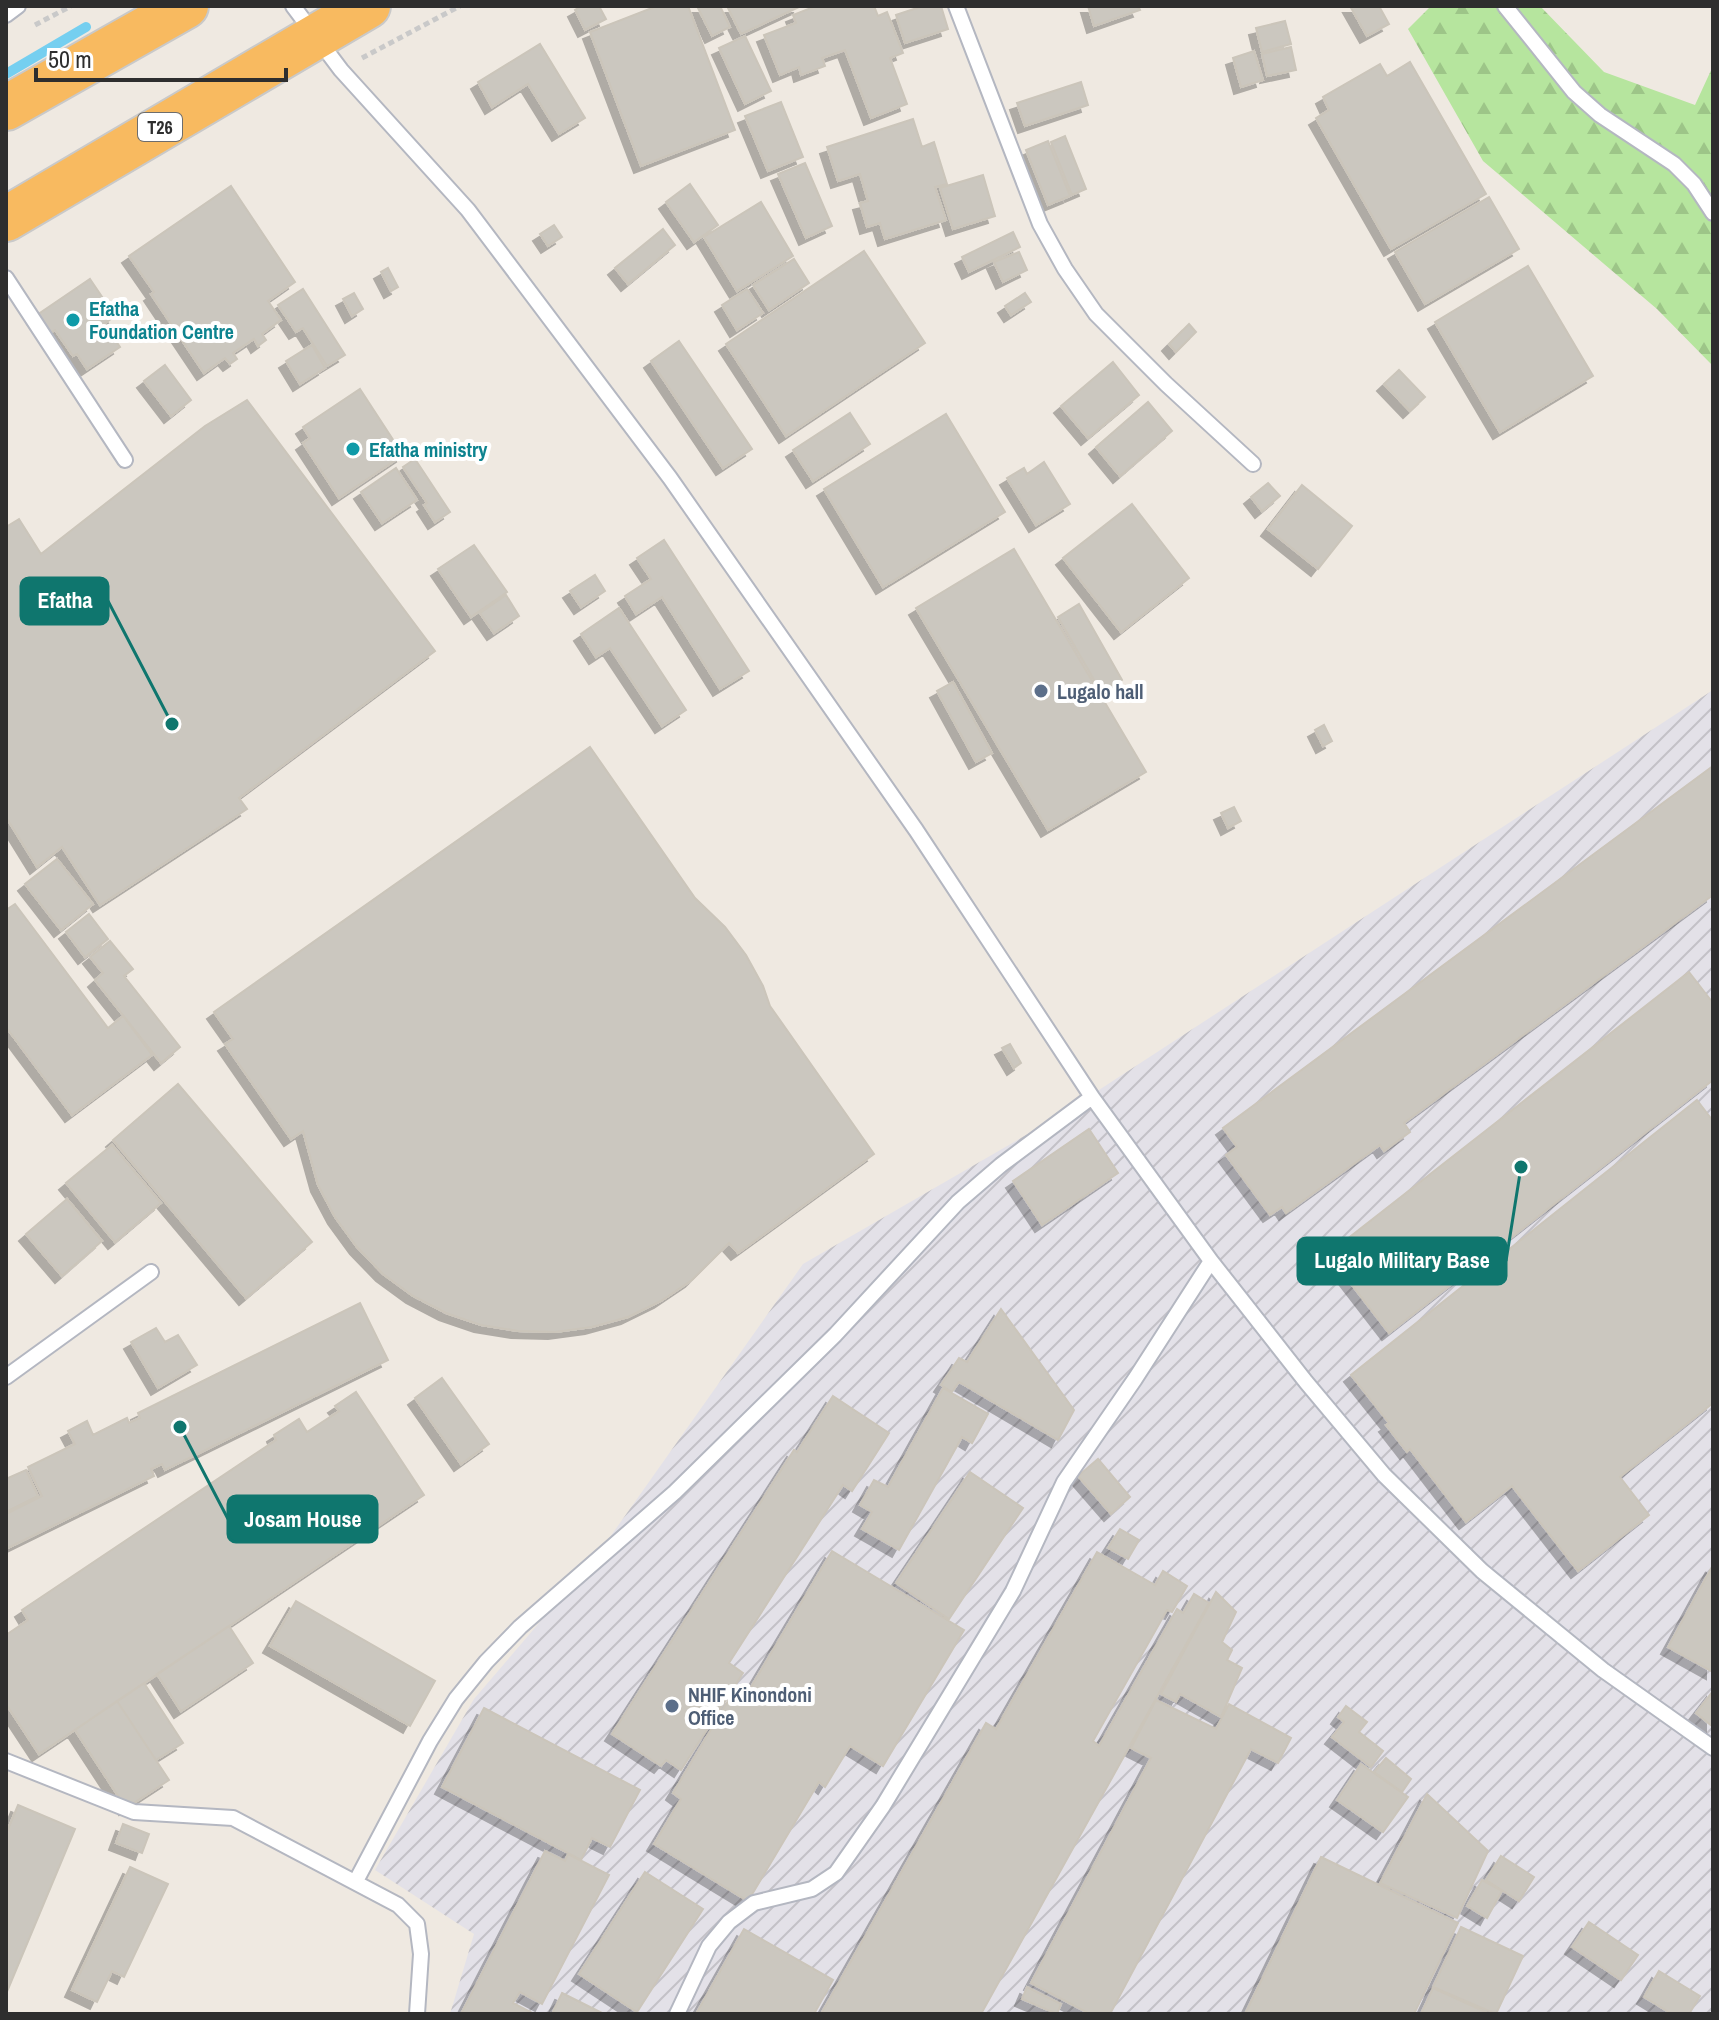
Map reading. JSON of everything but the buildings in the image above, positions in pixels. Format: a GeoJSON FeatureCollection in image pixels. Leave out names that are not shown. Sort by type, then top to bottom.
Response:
{"type":"FeatureCollection","features":[{"type":"Feature","properties":{"kind":"highway"},"geometry":{"type":"LineString","coordinates":[[6,108],[186,6]]}},
{"type":"Feature","properties":{"kind":"highway","name":"T26"},"geometry":{"type":"LineString","coordinates":[[6,219],[304,21],[368,6]]}},
{"type":"Feature","properties":{"kind":"lane"},"geometry":{"type":"LineString","coordinates":[[6,15],[18,6]]}},
{"type":"Feature","properties":{"kind":"lane"},"geometry":{"type":"LineString","coordinates":[[956,6],[1040,224],[1065,269],[1096,314],[1253,464]]}},
{"type":"Feature","properties":{"kind":"lane"},"geometry":{"type":"LineString","coordinates":[[1505,6],[1574,92],[1600,115],[1674,164],[1694,184],[1713,213]]}},
{"type":"Feature","properties":{"kind":"lane"},"geometry":{"type":"LineString","coordinates":[[304,21],[341,70],[468,210],[670,478],[916,830],[1092,1097],[1211,1261],[1306,1382],[1384,1475],[1482,1571],[1603,1670],[1713,1748]]}},
{"type":"Feature","properties":{"kind":"lane"},"geometry":{"type":"LineString","coordinates":[[6,278],[125,460]]}},
{"type":"Feature","properties":{"kind":"lane"},"geometry":{"type":"LineString","coordinates":[[356,1881],[430,1741],[456,1699],[486,1662],[520,1627],[675,1492],[835,1335],[958,1202],[1001,1165],[1092,1097]]}},
{"type":"Feature","properties":{"kind":"lane"},"geometry":{"type":"LineString","coordinates":[[677,2014],[709,1946],[729,1922],[754,1903],[812,1889],[836,1873],[883,1806],[1013,1591],[1064,1482],[1211,1261]]}},
{"type":"Feature","properties":{"kind":"lane"},"geometry":{"type":"LineString","coordinates":[[6,1377],[151,1272]]}},
{"type":"Feature","properties":{"kind":"lane"},"geometry":{"type":"LineString","coordinates":[[6,1761],[134,1812],[233,1818],[398,1905],[417,1924],[421,1954],[417,2014]]}},
{"type":"Feature","properties":{"kind":"shaded area"},"geometry":{"type":"Polygon","coordinates":[[[1713,690],[1713,2014],[450,2014],[474,1934],[375,1870],[474,1699],[598,1554],[803,1264],[1059,1116],[1713,690]]]}},
{"type":"Feature","properties":{"kind":"green space"},"geometry":{"type":"Polygon","coordinates":[[[1431,6],[1540,6],[1604,72],[1695,105],[1713,66],[1713,366],[1657,309],[1483,161],[1408,29],[1431,6]]]}},
{"type":"Feature","properties":{"kind":"waterway"},"geometry":{"type":"LineString","coordinates":[[6,74],[86,27]]}},
{"type":"Feature","properties":{"kind":"place","name":"Efatha Foundation Centre"},"geometry":{"type":"Point","coordinates":[73,320]}},
{"type":"Feature","properties":{"kind":"place","name":"Efatha ministry"},"geometry":{"type":"Point","coordinates":[353,449]}},
{"type":"Feature","properties":{"kind":"place","name":"Lugalo hall"},"geometry":{"type":"Point","coordinates":[1041,691]}},
{"type":"Feature","properties":{"kind":"place","name":"Efatha"},"geometry":{"type":"Point","coordinates":[172,724]}},
{"type":"Feature","properties":{"kind":"place","name":"Lugalo Military Base"},"geometry":{"type":"Point","coordinates":[1521,1167]}},
{"type":"Feature","properties":{"kind":"place","name":"Josam House"},"geometry":{"type":"Point","coordinates":[180,1427]}},
{"type":"Feature","properties":{"kind":"place","name":"NHIF Kinondoni Office"},"geometry":{"type":"Point","coordinates":[672,1706]}}]}
